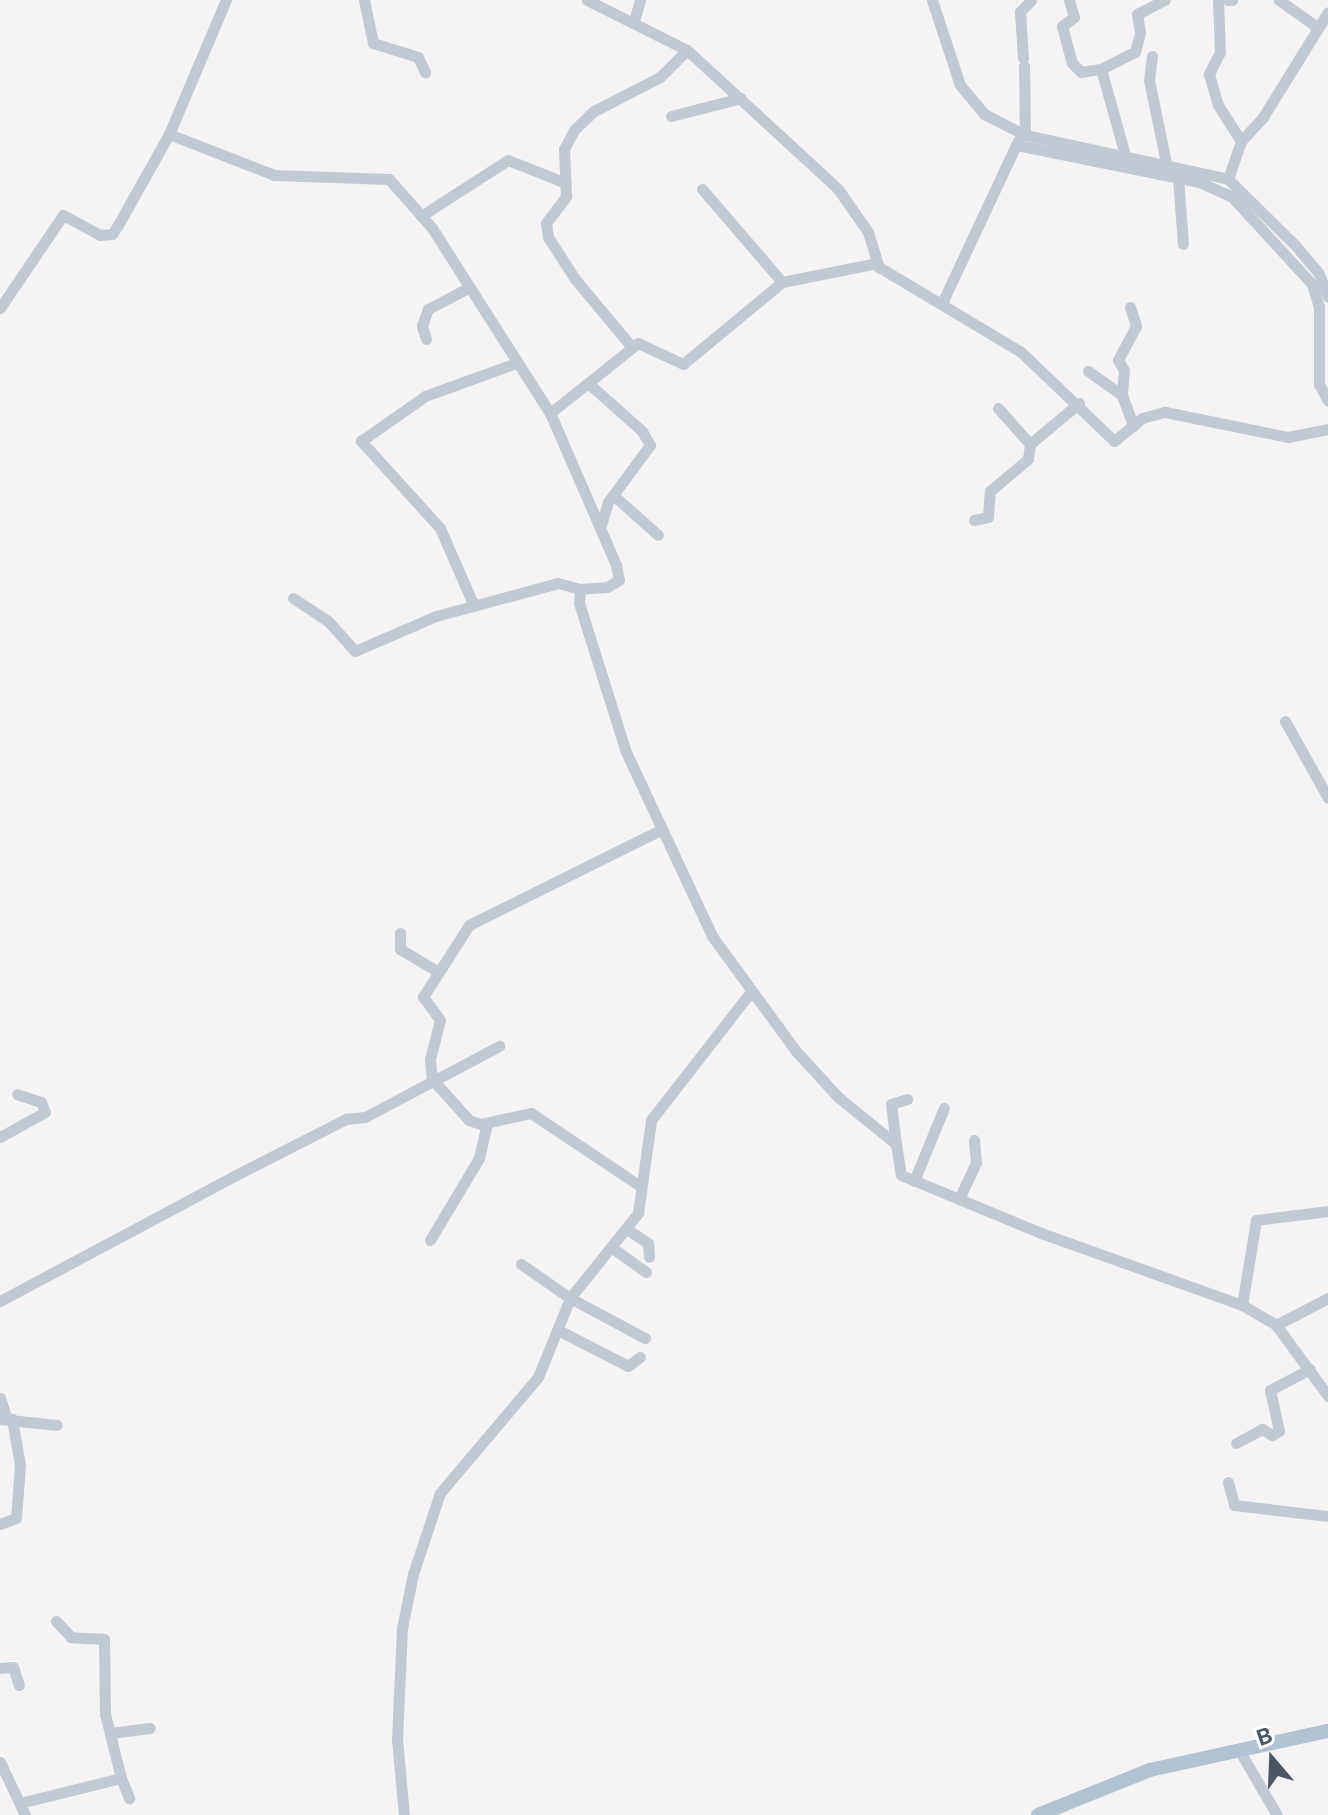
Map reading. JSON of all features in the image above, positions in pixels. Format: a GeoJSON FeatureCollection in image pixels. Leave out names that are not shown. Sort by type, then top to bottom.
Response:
{"type":"FeatureCollection","features":[{"type":"Feature","properties":{"kind":"main road"},"geometry":{"type":"LineString","coordinates":[[1038,1815],[1150,1770],[1327,1735]]}},
{"type":"Feature","properties":{"kind":"street"},"geometry":{"type":"LineString","coordinates":[[0,308],[63,215],[100,235],[112,234],[169,134],[226,0]]}},
{"type":"Feature","properties":{"kind":"street"},"geometry":{"type":"LineString","coordinates":[[364,0],[373,43],[418,57],[425,72]]}},
{"type":"Feature","properties":{"kind":"street"},"geometry":{"type":"LineString","coordinates":[[587,0],[687,50],[851,204],[868,232],[877,263],[1021,352],[1079,403],[1114,441],[1133,426],[1165,412],[1288,437],[1328,429]]}},
{"type":"Feature","properties":{"kind":"street"},"geometry":{"type":"LineString","coordinates":[[634,21],[640,0]]}},
{"type":"Feature","properties":{"kind":"street"},"geometry":{"type":"LineString","coordinates":[[932,0],[960,85],[984,114],[1020,139],[1178,178],[1232,197],[1306,276],[1319,307],[1319,384],[1328,401]]}},
{"type":"Feature","properties":{"kind":"street"},"geometry":{"type":"LineString","coordinates":[[942,303],[1020,139],[1024,62],[1020,12],[1031,0]]}},
{"type":"Feature","properties":{"kind":"street"},"geometry":{"type":"LineString","coordinates":[[1069,0],[1074,17],[1062,26],[1074,67],[1081,72],[1101,69],[1135,52],[1140,33],[1137,14],[1165,0]]}},
{"type":"Feature","properties":{"kind":"street"},"geometry":{"type":"LineString","coordinates":[[1218,0],[1220,52],[1209,74],[1218,105],[1241,141]]}},
{"type":"Feature","properties":{"kind":"street"},"geometry":{"type":"LineString","coordinates":[[1279,0],[1317,27]]}},
{"type":"Feature","properties":{"kind":"street"},"geometry":{"type":"LineString","coordinates":[[1228,179],[1241,141],[1263,117],[1328,12]]}},
{"type":"Feature","properties":{"kind":"street"},"geometry":{"type":"LineString","coordinates":[[631,346],[575,279],[548,237],[546,223],[566,196],[564,149],[574,130],[594,111],[660,77],[687,50]]}},
{"type":"Feature","properties":{"kind":"street"},"geometry":{"type":"LineString","coordinates":[[1152,56],[1149,80],[1166,163]]}},
{"type":"Feature","properties":{"kind":"street"},"geometry":{"type":"LineString","coordinates":[[1101,69],[1125,155]]}},
{"type":"Feature","properties":{"kind":"street"},"geometry":{"type":"LineString","coordinates":[[671,116],[741,98]]}},
{"type":"Feature","properties":{"kind":"street"},"geometry":{"type":"LineString","coordinates":[[169,134],[274,175],[389,179],[421,216],[550,413],[601,528],[619,580],[607,587],[580,589],[558,583],[403,626],[355,651],[328,621],[293,598]]}},
{"type":"Feature","properties":{"kind":"street"},"geometry":{"type":"LineString","coordinates":[[1020,139],[1125,155],[1228,179],[1318,272],[1328,297]]}},
{"type":"Feature","properties":{"kind":"street"},"geometry":{"type":"LineString","coordinates":[[421,216],[508,160],[566,183]]}},
{"type":"Feature","properties":{"kind":"street"},"geometry":{"type":"LineString","coordinates":[[1178,178],[1183,244]]}},
{"type":"Feature","properties":{"kind":"street"},"geometry":{"type":"LineString","coordinates":[[702,189],[782,282]]}},
{"type":"Feature","properties":{"kind":"street"},"geometry":{"type":"LineString","coordinates":[[550,413],[631,346],[643,343],[683,364],[782,282],[877,263]]}},
{"type":"Feature","properties":{"kind":"street"},"geometry":{"type":"LineString","coordinates":[[426,339],[422,326],[428,309],[468,288]]}},
{"type":"Feature","properties":{"kind":"street"},"geometry":{"type":"LineString","coordinates":[[1130,307],[1136,326],[1119,357],[1124,370],[1122,395],[1133,426]]}},
{"type":"Feature","properties":{"kind":"street"},"geometry":{"type":"LineString","coordinates":[[474,606],[440,528],[361,441],[425,396],[516,363]]}},
{"type":"Feature","properties":{"kind":"street"},"geometry":{"type":"LineString","coordinates":[[1088,371],[1122,395]]}},
{"type":"Feature","properties":{"kind":"street"},"geometry":{"type":"LineString","coordinates":[[588,383],[642,431],[650,445],[613,495],[601,528]]}},
{"type":"Feature","properties":{"kind":"street"},"geometry":{"type":"LineString","coordinates":[[974,520],[988,517],[990,491],[1028,459],[1030,444],[1079,403]]}},
{"type":"Feature","properties":{"kind":"street"},"geometry":{"type":"LineString","coordinates":[[998,408],[1030,444]]}},
{"type":"Feature","properties":{"kind":"street"},"geometry":{"type":"LineString","coordinates":[[613,495],[658,535]]}},
{"type":"Feature","properties":{"kind":"street"},"geometry":{"type":"LineString","coordinates":[[580,589],[579,603],[624,747],[712,936],[750,993],[838,1097],[896,1144]]}},
{"type":"Feature","properties":{"kind":"street"},"geometry":{"type":"LineString","coordinates":[[1285,721],[1328,798]]}},
{"type":"Feature","properties":{"kind":"street"},"geometry":{"type":"LineString","coordinates":[[640,1186],[531,1113],[487,1123],[469,1120],[432,1079],[430,1059],[440,1020],[423,997],[437,971],[475,921],[660,830]]}},
{"type":"Feature","properties":{"kind":"street"},"geometry":{"type":"LineString","coordinates":[[400,933],[400,949],[437,971]]}},
{"type":"Feature","properties":{"kind":"street"},"geometry":{"type":"LineString","coordinates":[[404,1815],[397,1739],[402,1628],[413,1574],[440,1493],[531,1387],[560,1331],[570,1298],[627,1229],[641,1206],[640,1186],[651,1120],[750,993]]}},
{"type":"Feature","properties":{"kind":"street"},"geometry":{"type":"LineString","coordinates":[[0,1301],[236,1175],[346,1119],[365,1117],[499,1046]]}},
{"type":"Feature","properties":{"kind":"street"},"geometry":{"type":"LineString","coordinates":[[0,1137],[45,1112],[41,1102],[17,1094]]}},
{"type":"Feature","properties":{"kind":"street"},"geometry":{"type":"LineString","coordinates":[[907,1099],[891,1104],[900,1174],[1242,1305],[1276,1325],[1328,1396]]}},
{"type":"Feature","properties":{"kind":"street"},"geometry":{"type":"LineString","coordinates":[[914,1181],[944,1108]]}},
{"type":"Feature","properties":{"kind":"street"},"geometry":{"type":"LineString","coordinates":[[430,1240],[479,1158],[487,1123]]}},
{"type":"Feature","properties":{"kind":"street"},"geometry":{"type":"LineString","coordinates":[[959,1199],[976,1163],[974,1140]]}},
{"type":"Feature","properties":{"kind":"street"},"geometry":{"type":"LineString","coordinates":[[1242,1305],[1256,1220],[1328,1211]]}},
{"type":"Feature","properties":{"kind":"street"},"geometry":{"type":"LineString","coordinates":[[627,1229],[648,1243],[649,1257]]}},
{"type":"Feature","properties":{"kind":"street"},"geometry":{"type":"LineString","coordinates":[[611,1247],[646,1272]]}},
{"type":"Feature","properties":{"kind":"street"},"geometry":{"type":"LineString","coordinates":[[521,1264],[570,1298],[645,1338]]}},
{"type":"Feature","properties":{"kind":"street"},"geometry":{"type":"LineString","coordinates":[[1276,1325],[1328,1298]]}},
{"type":"Feature","properties":{"kind":"street"},"geometry":{"type":"LineString","coordinates":[[560,1331],[628,1366],[640,1357]]}},
{"type":"Feature","properties":{"kind":"street"},"geometry":{"type":"LineString","coordinates":[[1236,1443],[1262,1429],[1272,1435],[1279,1431],[1270,1390],[1310,1369]]}},
{"type":"Feature","properties":{"kind":"street"},"geometry":{"type":"LineString","coordinates":[[0,1398],[20,1465],[16,1518],[0,1524]]}},
{"type":"Feature","properties":{"kind":"street"},"geometry":{"type":"LineString","coordinates":[[6,1418],[57,1425]]}},
{"type":"Feature","properties":{"kind":"street"},"geometry":{"type":"LineString","coordinates":[[1228,1482],[1234,1505],[1328,1516]]}},
{"type":"Feature","properties":{"kind":"street"},"geometry":{"type":"LineString","coordinates":[[56,1621],[71,1637],[104,1639],[110,1733],[129,1798]]}},
{"type":"Feature","properties":{"kind":"street"},"geometry":{"type":"LineString","coordinates":[[0,1668],[13,1667],[19,1685]]}},
{"type":"Feature","properties":{"kind":"street"},"geometry":{"type":"LineString","coordinates":[[110,1733],[150,1728]]}},
{"type":"Feature","properties":{"kind":"street"},"geometry":{"type":"LineString","coordinates":[[1239,1750],[1277,1815]]}},
{"type":"Feature","properties":{"kind":"street"},"geometry":{"type":"LineString","coordinates":[[0,1762],[25,1815]]}},
{"type":"Feature","properties":{"kind":"street"},"geometry":{"type":"LineString","coordinates":[[20,1803],[121,1778]]}}]}
